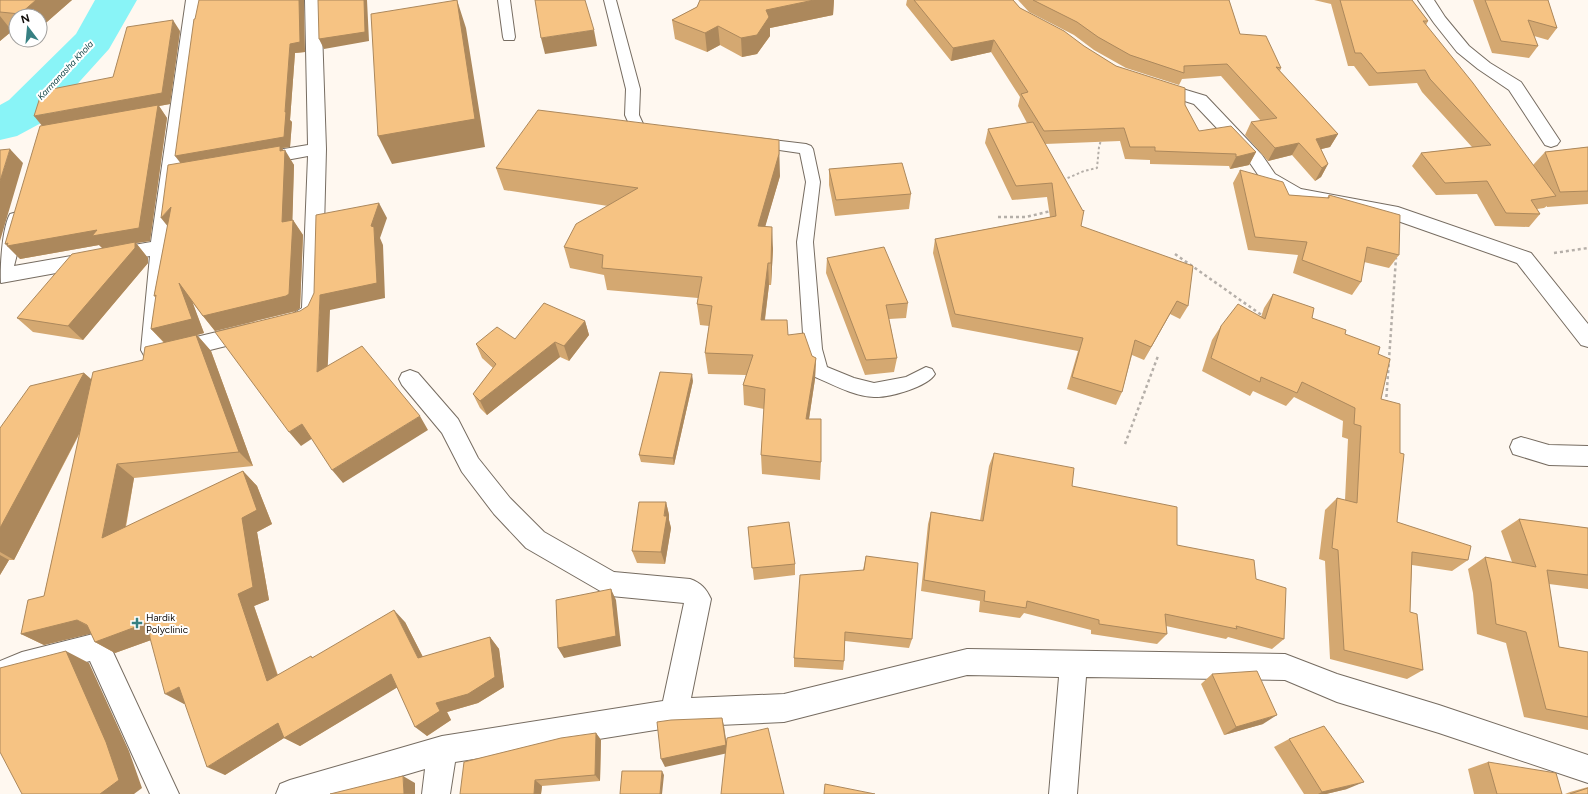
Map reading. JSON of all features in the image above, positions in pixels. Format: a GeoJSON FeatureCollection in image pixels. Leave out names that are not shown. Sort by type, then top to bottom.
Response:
{"type":"FeatureCollection","features":[{"type":"Feature","properties":{"kind":"street"},"geometry":{"type":"LineString","coordinates":[[194,0],[170,110],[177,173],[160,247],[152,350],[154,353],[162,354],[303,318],[310,314],[312,308],[317,149],[313,0]]}},
{"type":"Feature","properties":{"kind":"street"},"geometry":{"type":"LineString","coordinates":[[1426,0],[1439,20],[1463,49],[1484,66],[1514,86],[1550,141]]}},
{"type":"Feature","properties":{"kind":"street"},"geometry":{"type":"LineString","coordinates":[[1141,80],[1200,100],[1256,159],[1269,178],[1296,194],[1398,214],[1524,258],[1588,339]]}},
{"type":"Feature","properties":{"kind":"street"},"geometry":{"type":"LineString","coordinates":[[239,163],[317,149]]}},
{"type":"Feature","properties":{"kind":"street"},"geometry":{"type":"LineString","coordinates":[[22,201],[0,276],[160,247]]}},
{"type":"Feature","properties":{"kind":"street"},"geometry":{"type":"LineString","coordinates":[[410,379],[450,426],[474,471],[502,506],[535,540],[611,584],[690,591],[698,599],[674,713]]}},
{"type":"Feature","properties":{"kind":"street"},"geometry":{"type":"LineString","coordinates":[[1521,447],[1549,455],[1588,456]]}},
{"type":"Feature","properties":{"kind":"street"},"geometry":{"type":"LineString","coordinates":[[0,675],[22,665],[97,646],[165,794]]}},
{"type":"Feature","properties":{"kind":"street"},"geometry":{"type":"LineString","coordinates":[[290,794],[442,750],[674,713],[784,708],[967,662],[1285,667],[1337,688],[1439,719],[1588,769]]}},
{"type":"Feature","properties":{"kind":"street"},"geometry":{"type":"LineString","coordinates":[[1063,794],[1074,664]]}},
{"type":"Feature","properties":{"kind":"street"},"geometry":{"type":"LineString","coordinates":[[436,794],[442,750]]}},
{"type":"Feature","properties":{"kind":"lane"},"geometry":{"type":"LineString","coordinates":[[504,0],[509,37]]}},
{"type":"Feature","properties":{"kind":"lane"},"geometry":{"type":"LineString","coordinates":[[610,0],[633,89],[632,115],[638,130],[666,133]]}},
{"type":"Feature","properties":{"kind":"lane"},"geometry":{"type":"LineString","coordinates":[[740,142],[806,149],[813,182],[805,242],[813,349],[819,371],[851,385],[874,390],[910,383],[926,374]]}},
{"type":"Feature","properties":{"kind":"path"},"geometry":{"type":"LineString","coordinates":[[1060,182],[1073,175],[1097,168],[1099,162],[1098,145],[1101,140],[1106,140]]}},
{"type":"Feature","properties":{"kind":"path"},"geometry":{"type":"LineString","coordinates":[[998,217],[1026,217],[1049,213],[1054,210]]}},
{"type":"Feature","properties":{"kind":"path"},"geometry":{"type":"LineString","coordinates":[[1379,399],[1386,404],[1398,214]]}},
{"type":"Feature","properties":{"kind":"path"},"geometry":{"type":"LineString","coordinates":[[1175,254],[1264,317]]}},
{"type":"Feature","properties":{"kind":"path"},"geometry":{"type":"LineString","coordinates":[[1125,444],[1158,356]]}},
{"type":"Feature","properties":{"kind":"building"},"geometry":{"type":"Polygon","coordinates":[[[0,0],[36,0],[27,8],[8,8],[8,13],[0,12],[0,0]]]}},
{"type":"Feature","properties":{"kind":"building"},"geometry":{"type":"Polygon","coordinates":[[[199,0],[299,0],[300,42],[290,44],[284,137],[175,156],[194,19],[199,0]]]}},
{"type":"Feature","properties":{"kind":"building"},"geometry":{"type":"Polygon","coordinates":[[[318,0],[364,0],[365,32],[319,39],[318,0]]]}},
{"type":"Feature","properties":{"kind":"building"},"geometry":{"type":"Polygon","coordinates":[[[457,0],[475,119],[378,136],[371,14],[457,0]]]}},
{"type":"Feature","properties":{"kind":"building"},"geometry":{"type":"Polygon","coordinates":[[[535,0],[585,0],[594,30],[541,38],[535,0]]]}},
{"type":"Feature","properties":{"kind":"building"},"geometry":{"type":"Polygon","coordinates":[[[700,0],[814,0],[766,10],[769,17],[757,35],[741,38],[718,26],[705,33],[672,20],[697,7],[700,0]]]}},
{"type":"Feature","properties":{"kind":"building"},"geometry":{"type":"Polygon","coordinates":[[[914,0],[1013,0],[1020,8],[1064,31],[1084,46],[1116,66],[1185,88],[1185,105],[1199,131],[1231,126],[1256,152],[1236,157],[1236,154],[1155,151],[1155,147],[1130,147],[1124,128],[1044,131],[1021,94],[1028,92],[994,40],[953,48],[914,0]]]}},
{"type":"Feature","properties":{"kind":"building"},"geometry":{"type":"Polygon","coordinates":[[[1033,0],[1229,0],[1240,34],[1266,36],[1281,68],[1276,67],[1338,134],[1316,139],[1328,164],[1322,168],[1299,143],[1275,148],[1251,122],[1277,118],[1227,64],[1184,66],[1184,73],[1130,55],[1098,37],[1077,22],[1033,0]]]}},
{"type":"Feature","properties":{"kind":"building"},"geometry":{"type":"Polygon","coordinates":[[[1340,0],[1412,0],[1428,21],[1423,21],[1473,83],[1556,196],[1531,200],[1540,214],[1506,213],[1487,181],[1445,183],[1421,153],[1491,145],[1430,79],[1425,70],[1377,73],[1361,53],[1355,53],[1340,0]]]}},
{"type":"Feature","properties":{"kind":"building"},"geometry":{"type":"Polygon","coordinates":[[[1485,0],[1548,0],[1557,28],[1528,20],[1538,46],[1501,41],[1485,0]]]}},
{"type":"Feature","properties":{"kind":"building"},"geometry":{"type":"Polygon","coordinates":[[[173,20],[162,93],[34,116],[42,91],[113,77],[127,27],[173,20]]]}},
{"type":"Feature","properties":{"kind":"building"},"geometry":{"type":"Polygon","coordinates":[[[158,105],[139,228],[92,236],[97,230],[7,246],[8,243],[5,244],[40,126],[158,105]]]}},
{"type":"Feature","properties":{"kind":"building"},"geometry":{"type":"Polygon","coordinates":[[[538,110],[779,140],[779,154],[758,226],[772,227],[771,263],[768,263],[761,320],[787,320],[788,335],[804,333],[812,356],[816,358],[806,419],[821,419],[821,462],[761,455],[765,389],[743,385],[753,355],[705,353],[712,306],[697,304],[702,277],[602,268],[603,255],[564,247],[576,224],[638,188],[496,168],[538,110]]]}},
{"type":"Feature","properties":{"kind":"building"},"geometry":{"type":"Polygon","coordinates":[[[1033,122],[1083,211],[1084,210],[1081,226],[1193,266],[1188,306],[1177,301],[1151,347],[1135,340],[1122,392],[1072,377],[1083,338],[955,314],[935,239],[1056,216],[1052,183],[1016,186],[988,129],[1033,122]]]}},
{"type":"Feature","properties":{"kind":"building"},"geometry":{"type":"Polygon","coordinates":[[[280,146],[280,151],[285,150],[282,222],[293,220],[289,294],[203,316],[179,283],[192,319],[151,329],[156,295],[154,296],[171,207],[161,218],[168,165],[280,146]]]}},
{"type":"Feature","properties":{"kind":"building"},"geometry":{"type":"Polygon","coordinates":[[[1588,147],[1588,191],[1560,192],[1545,152],[1588,147]]]}},
{"type":"Feature","properties":{"kind":"building"},"geometry":{"type":"Polygon","coordinates":[[[10,149],[0,181],[0,150],[10,149]]]}},
{"type":"Feature","properties":{"kind":"building"},"geometry":{"type":"Polygon","coordinates":[[[902,163],[911,194],[836,200],[829,169],[902,163]]]}},
{"type":"Feature","properties":{"kind":"building"},"geometry":{"type":"Polygon","coordinates":[[[1240,170],[1283,182],[1289,195],[1329,198],[1329,195],[1400,215],[1399,255],[1367,247],[1361,282],[1302,260],[1307,242],[1255,237],[1240,170]]]}},
{"type":"Feature","properties":{"kind":"building"},"geometry":{"type":"Polygon","coordinates":[[[379,203],[371,226],[374,227],[377,283],[320,295],[317,372],[362,346],[420,416],[332,470],[302,424],[289,432],[215,332],[300,311],[308,306],[314,293],[316,215],[379,203]]]}},
{"type":"Feature","properties":{"kind":"building"},"geometry":{"type":"Polygon","coordinates":[[[135,242],[135,248],[68,326],[17,318],[72,254],[135,242]]]}},
{"type":"Feature","properties":{"kind":"building"},"geometry":{"type":"Polygon","coordinates":[[[884,247],[908,303],[886,305],[897,358],[866,360],[827,258],[884,247]]]}},
{"type":"Feature","properties":{"kind":"building"},"geometry":{"type":"Polygon","coordinates":[[[1273,294],[1314,308],[1312,318],[1346,330],[1345,334],[1380,347],[1378,354],[1390,359],[1381,399],[1400,404],[1400,453],[1404,454],[1397,522],[1471,546],[1468,560],[1412,552],[1410,612],[1417,614],[1423,670],[1344,650],[1338,550],[1332,548],[1337,498],[1357,503],[1361,426],[1354,424],[1355,408],[1302,382],[1297,393],[1261,377],[1260,382],[1211,358],[1221,326],[1238,304],[1265,319],[1273,294]]]}},
{"type":"Feature","properties":{"kind":"building"},"geometry":{"type":"Polygon","coordinates":[[[544,303],[585,321],[564,346],[555,342],[480,401],[473,394],[496,364],[476,344],[497,327],[515,339],[544,303]]]}},
{"type":"Feature","properties":{"kind":"building"},"geometry":{"type":"Polygon","coordinates":[[[196,335],[239,452],[117,464],[102,538],[243,471],[257,510],[242,518],[253,587],[238,594],[267,681],[311,656],[312,658],[394,610],[418,658],[490,637],[495,677],[468,694],[436,703],[440,711],[415,727],[391,674],[284,738],[278,723],[207,767],[179,687],[165,694],[150,638],[149,622],[95,642],[87,625],[77,620],[21,634],[28,600],[44,596],[93,372],[143,360],[145,347],[196,335]]]}},
{"type":"Feature","properties":{"kind":"building"},"geometry":{"type":"Polygon","coordinates":[[[660,372],[692,374],[673,458],[639,455],[660,372]]]}},
{"type":"Feature","properties":{"kind":"building"},"geometry":{"type":"Polygon","coordinates":[[[84,373],[0,528],[0,428],[30,386],[84,373]]]}},
{"type":"Feature","properties":{"kind":"building"},"geometry":{"type":"Polygon","coordinates":[[[994,453],[1074,468],[1072,486],[1177,507],[1177,545],[1254,560],[1256,579],[1286,588],[1284,639],[1236,626],[1237,629],[1165,614],[1167,634],[1099,624],[1099,620],[1027,601],[1026,608],[984,601],[985,591],[924,580],[931,512],[983,521],[994,453]]]}},
{"type":"Feature","properties":{"kind":"building"},"geometry":{"type":"Polygon","coordinates":[[[639,502],[666,502],[664,516],[667,516],[661,552],[632,551],[639,502]]]}},
{"type":"Feature","properties":{"kind":"building"},"geometry":{"type":"Polygon","coordinates":[[[1519,519],[1588,528],[1588,575],[1547,570],[1559,647],[1588,652],[1588,717],[1546,709],[1526,632],[1496,624],[1491,582],[1485,557],[1536,567],[1519,519]]]}},
{"type":"Feature","properties":{"kind":"building"},"geometry":{"type":"Polygon","coordinates":[[[789,522],[795,564],[752,568],[748,527],[789,522]]]}},
{"type":"Feature","properties":{"kind":"building"},"geometry":{"type":"Polygon","coordinates":[[[866,556],[918,563],[912,639],[845,632],[844,661],[794,658],[800,575],[864,570],[866,556]]]}},
{"type":"Feature","properties":{"kind":"building"},"geometry":{"type":"Polygon","coordinates":[[[611,589],[616,636],[558,648],[556,600],[611,589]]]}},
{"type":"Feature","properties":{"kind":"building"},"geometry":{"type":"Polygon","coordinates":[[[66,651],[106,742],[119,780],[100,794],[22,794],[0,752],[0,668],[66,651]]]}},
{"type":"Feature","properties":{"kind":"building"},"geometry":{"type":"Polygon","coordinates":[[[1257,671],[1277,715],[1236,727],[1212,674],[1257,671]]]}},
{"type":"Feature","properties":{"kind":"building"},"geometry":{"type":"Polygon","coordinates":[[[722,718],[726,745],[661,759],[657,722],[722,718]]]}},
{"type":"Feature","properties":{"kind":"building"},"geometry":{"type":"Polygon","coordinates":[[[1324,726],[1364,782],[1322,792],[1289,739],[1324,726]]]}},
{"type":"Feature","properties":{"kind":"building"},"geometry":{"type":"Polygon","coordinates":[[[768,728],[784,794],[721,794],[727,738],[768,728]]]}},
{"type":"Feature","properties":{"kind":"building"},"geometry":{"type":"Polygon","coordinates":[[[596,733],[595,775],[535,780],[534,794],[460,794],[464,762],[561,738],[596,733]]]}},
{"type":"Feature","properties":{"kind":"building"},"geometry":{"type":"Polygon","coordinates":[[[1488,762],[1556,773],[1562,794],[1497,794],[1488,762]]]}},
{"type":"Feature","properties":{"kind":"building"},"geometry":{"type":"Polygon","coordinates":[[[622,771],[662,771],[660,794],[620,794],[622,771]]]}},
{"type":"Feature","properties":{"kind":"building"},"geometry":{"type":"Polygon","coordinates":[[[403,776],[404,794],[330,794],[403,776]]]}},
{"type":"Feature","properties":{"kind":"building"},"geometry":{"type":"Polygon","coordinates":[[[825,784],[875,794],[824,794],[825,784]]]}},
{"type":"Feature","properties":{"kind":"building"},"geometry":{"type":"Polygon","coordinates":[[[1588,788],[1588,794],[1570,794],[1588,788]]]}},
{"type":"Feature","properties":{"kind":"waterway","name":"Karmanasha Khola"},"geometry":{"type":"LineString","coordinates":[[0,125],[26,111],[61,76],[94,40],[116,0]]}},
{"type":"Feature","properties":{"kind":"place","name":"Hardik Polyclinic"},"geometry":{"type":"Point","coordinates":[137,623]}}]}
